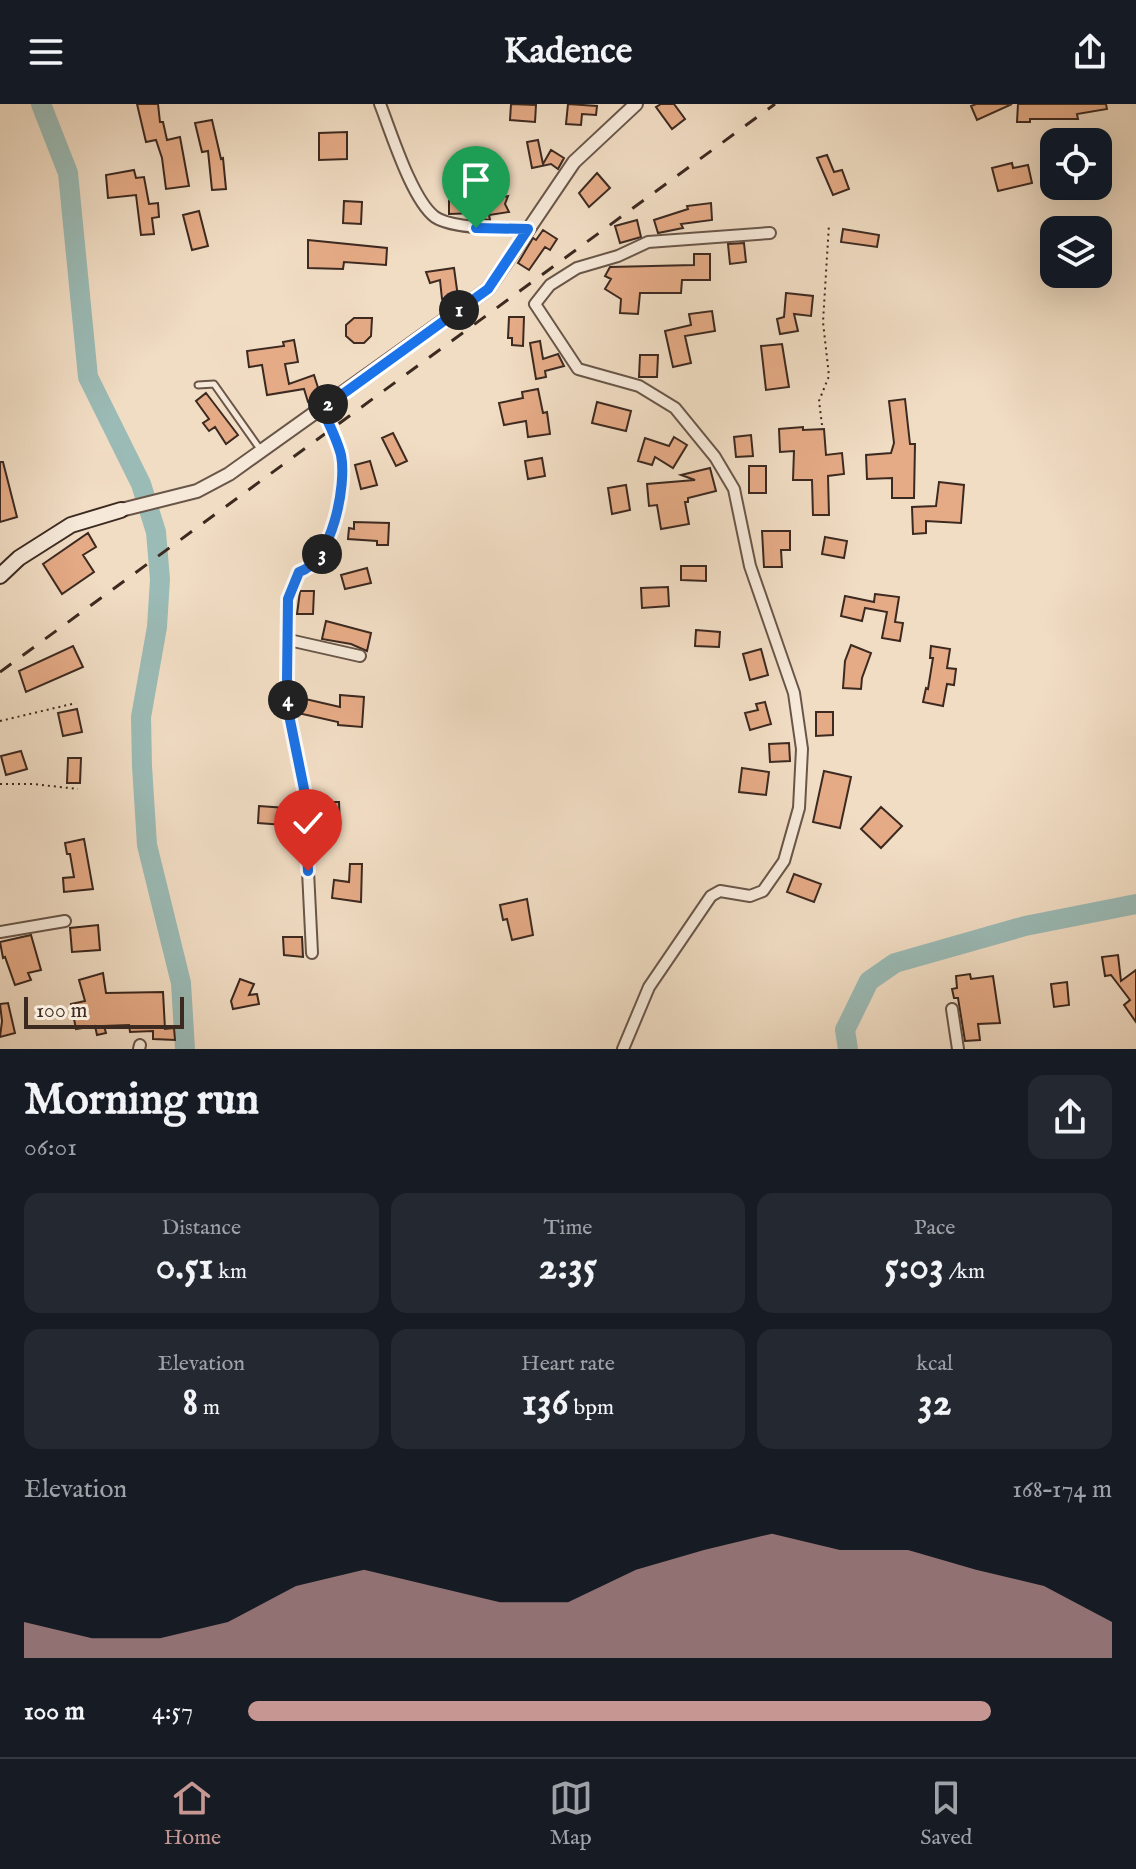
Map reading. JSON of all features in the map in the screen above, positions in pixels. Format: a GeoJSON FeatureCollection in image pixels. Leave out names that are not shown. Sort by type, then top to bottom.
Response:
{"type":"FeatureCollection","features":[{"type":"Feature","properties":{"kind":"main road"},"geometry":{"type":"LineString","coordinates":[[0,576],[19,558],[71,525],[121,510]]}},
{"type":"Feature","properties":{"kind":"street"},"geometry":{"type":"LineString","coordinates":[[380,104],[410,183],[435,217],[476,228],[528,229]]}},
{"type":"Feature","properties":{"kind":"street"},"geometry":{"type":"LineString","coordinates":[[121,510],[197,491],[229,474],[488,289],[574,162],[636,104]]}},
{"type":"Feature","properties":{"kind":"street"},"geometry":{"type":"LineString","coordinates":[[623,1049],[649,987],[711,896],[720,891],[750,896],[763,891],[784,861],[799,808],[802,749],[794,693],[750,566],[734,489],[715,457],[675,408],[639,386],[578,369],[535,304],[550,285],[577,268],[618,256],[648,242],[770,233]]}},
{"type":"Feature","properties":{"kind":"street"},"geometry":{"type":"LineString","coordinates":[[312,953],[304,789],[290,720],[287,679],[288,599],[299,572],[319,558],[330,538],[339,497],[342,458],[322,409]]}},
{"type":"Feature","properties":{"kind":"street"},"geometry":{"type":"LineString","coordinates":[[289,640],[360,656]]}},
{"type":"Feature","properties":{"kind":"street"},"geometry":{"type":"LineString","coordinates":[[0,932],[65,921]]}},
{"type":"Feature","properties":{"kind":"street"},"geometry":{"type":"LineString","coordinates":[[952,1009],[958,1049]]}},
{"type":"Feature","properties":{"kind":"lane"},"geometry":{"type":"LineString","coordinates":[[198,385],[214,384],[261,450]]}},
{"type":"Feature","properties":{"kind":"path"},"geometry":{"type":"LineString","coordinates":[[822,425],[819,401],[829,376],[823,322],[829,224]]}},
{"type":"Feature","properties":{"kind":"path"},"geometry":{"type":"LineString","coordinates":[[0,721],[76,703]]}},
{"type":"Feature","properties":{"kind":"path"},"geometry":{"type":"LineString","coordinates":[[0,784],[78,789]]}},
{"type":"Feature","properties":{"kind":"building"},"geometry":{"type":"Polygon","coordinates":[[[137,104],[158,104],[160,122],[163,122],[167,140],[180,137],[189,186],[166,189],[156,140],[146,142],[137,104]]]}},
{"type":"Feature","properties":{"kind":"building"},"geometry":{"type":"Polygon","coordinates":[[[511,104],[536,105],[535,122],[510,120],[511,104]]]}},
{"type":"Feature","properties":{"kind":"building"},"geometry":{"type":"Polygon","coordinates":[[[568,104],[597,106],[596,115],[582,114],[581,125],[566,124],[568,104]]]}},
{"type":"Feature","properties":{"kind":"building"},"geometry":{"type":"Polygon","coordinates":[[[674,104],[685,119],[672,129],[656,107],[674,104]]]}},
{"type":"Feature","properties":{"kind":"building"},"geometry":{"type":"Polygon","coordinates":[[[1012,104],[977,120],[971,106],[1012,104]]]}},
{"type":"Feature","properties":{"kind":"building"},"geometry":{"type":"Polygon","coordinates":[[[1018,104],[1106,104],[1107,109],[1077,114],[1078,119],[1017,122],[1018,104]]]}},
{"type":"Feature","properties":{"kind":"building"},"geometry":{"type":"Polygon","coordinates":[[[212,120],[223,158],[226,189],[212,190],[208,151],[202,152],[195,123],[212,120]]]}},
{"type":"Feature","properties":{"kind":"building"},"geometry":{"type":"Polygon","coordinates":[[[347,132],[347,159],[319,160],[319,133],[347,132]]]}},
{"type":"Feature","properties":{"kind":"building"},"geometry":{"type":"Polygon","coordinates":[[[538,140],[543,164],[551,150],[564,158],[558,169],[551,164],[532,168],[527,142],[538,140]]]}},
{"type":"Feature","properties":{"kind":"building"},"geometry":{"type":"Polygon","coordinates":[[[827,155],[834,172],[842,170],[849,189],[833,195],[817,158],[827,155]]]}},
{"type":"Feature","properties":{"kind":"building"},"geometry":{"type":"Polygon","coordinates":[[[1012,163],[1013,168],[1028,165],[1032,183],[998,191],[992,168],[1012,163]]]}},
{"type":"Feature","properties":{"kind":"building"},"geometry":{"type":"Polygon","coordinates":[[[134,170],[136,178],[144,177],[149,204],[158,203],[159,217],[152,218],[154,234],[141,235],[136,195],[108,198],[106,175],[134,170]]]}},
{"type":"Feature","properties":{"kind":"building"},"geometry":{"type":"Polygon","coordinates":[[[597,173],[610,188],[589,207],[579,193],[597,173]]]}},
{"type":"Feature","properties":{"kind":"building"},"geometry":{"type":"Polygon","coordinates":[[[508,196],[505,204],[509,212],[489,215],[490,220],[478,219],[477,213],[449,214],[449,201],[471,200],[471,203],[508,196]]]}},
{"type":"Feature","properties":{"kind":"building"},"geometry":{"type":"Polygon","coordinates":[[[344,201],[362,202],[361,224],[343,223],[344,201]]]}},
{"type":"Feature","properties":{"kind":"building"},"geometry":{"type":"Polygon","coordinates":[[[711,203],[712,220],[681,224],[683,228],[658,233],[654,220],[688,209],[687,206],[711,203]]]}},
{"type":"Feature","properties":{"kind":"building"},"geometry":{"type":"Polygon","coordinates":[[[199,211],[208,246],[192,250],[183,215],[199,211]]]}},
{"type":"Feature","properties":{"kind":"building"},"geometry":{"type":"Polygon","coordinates":[[[637,220],[641,237],[620,243],[615,226],[637,220]]]}},
{"type":"Feature","properties":{"kind":"building"},"geometry":{"type":"Polygon","coordinates":[[[843,229],[879,235],[877,247],[841,242],[843,229]]]}},
{"type":"Feature","properties":{"kind":"building"},"geometry":{"type":"Polygon","coordinates":[[[543,230],[557,239],[550,250],[545,247],[529,270],[518,263],[533,238],[536,240],[543,230]]]}},
{"type":"Feature","properties":{"kind":"building"},"geometry":{"type":"Polygon","coordinates":[[[308,240],[387,248],[386,265],[344,262],[343,269],[308,268],[308,240]]]}},
{"type":"Feature","properties":{"kind":"building"},"geometry":{"type":"Polygon","coordinates":[[[744,243],[746,262],[730,264],[728,244],[744,243]]]}},
{"type":"Feature","properties":{"kind":"building"},"geometry":{"type":"Polygon","coordinates":[[[694,254],[710,254],[710,280],[682,280],[681,293],[640,293],[638,314],[620,313],[621,299],[605,289],[611,279],[605,276],[610,267],[694,265],[694,254]]]}},
{"type":"Feature","properties":{"kind":"building"},"geometry":{"type":"Polygon","coordinates":[[[454,268],[458,297],[442,299],[440,280],[430,283],[426,272],[454,268]]]}},
{"type":"Feature","properties":{"kind":"building"},"geometry":{"type":"Polygon","coordinates":[[[786,293],[813,296],[811,316],[794,314],[798,331],[780,334],[777,319],[784,317],[786,293]]]}},
{"type":"Feature","properties":{"kind":"building"},"geometry":{"type":"Polygon","coordinates":[[[712,311],[715,331],[685,336],[691,363],[673,367],[665,331],[691,325],[689,314],[712,311]]]}},
{"type":"Feature","properties":{"kind":"building"},"geometry":{"type":"Polygon","coordinates":[[[509,317],[524,317],[523,346],[512,345],[512,338],[508,338],[509,317]]]}},
{"type":"Feature","properties":{"kind":"building"},"geometry":{"type":"Polygon","coordinates":[[[354,318],[372,318],[371,336],[364,343],[354,343],[346,336],[346,325],[354,318]]]}},
{"type":"Feature","properties":{"kind":"building"},"geometry":{"type":"Polygon","coordinates":[[[294,340],[298,362],[285,364],[289,384],[314,375],[321,397],[308,402],[304,389],[267,395],[262,365],[249,367],[247,351],[284,346],[283,342],[294,340]]]}},
{"type":"Feature","properties":{"kind":"building"},"geometry":{"type":"Polygon","coordinates":[[[540,341],[543,359],[558,354],[564,366],[545,371],[546,377],[536,379],[530,343],[540,341]]]}},
{"type":"Feature","properties":{"kind":"building"},"geometry":{"type":"Polygon","coordinates":[[[782,344],[789,387],[766,390],[761,346],[782,344]]]}},
{"type":"Feature","properties":{"kind":"building"},"geometry":{"type":"Polygon","coordinates":[[[640,355],[658,355],[657,377],[639,377],[640,355]]]}},
{"type":"Feature","properties":{"kind":"building"},"geometry":{"type":"Polygon","coordinates":[[[538,389],[543,413],[547,412],[550,434],[528,437],[526,421],[504,425],[499,403],[523,398],[522,392],[538,389]]]}},
{"type":"Feature","properties":{"kind":"building"},"geometry":{"type":"Polygon","coordinates":[[[206,393],[238,435],[226,444],[215,427],[209,431],[203,423],[209,419],[196,401],[206,393]]]}},
{"type":"Feature","properties":{"kind":"building"},"geometry":{"type":"Polygon","coordinates":[[[905,399],[910,444],[915,444],[914,498],[892,498],[892,478],[867,479],[866,455],[891,453],[894,443],[889,401],[905,399]]]}},
{"type":"Feature","properties":{"kind":"building"},"geometry":{"type":"Polygon","coordinates":[[[597,402],[631,411],[626,431],[592,423],[597,402]]]}},
{"type":"Feature","properties":{"kind":"building"},"geometry":{"type":"Polygon","coordinates":[[[803,427],[803,430],[824,429],[826,455],[842,453],[844,474],[828,476],[829,515],[813,515],[812,480],[793,480],[794,451],[780,452],[779,429],[803,427]]]}},
{"type":"Feature","properties":{"kind":"building"},"geometry":{"type":"Polygon","coordinates":[[[393,433],[407,461],[396,466],[382,438],[393,433]]]}},
{"type":"Feature","properties":{"kind":"building"},"geometry":{"type":"Polygon","coordinates":[[[751,435],[753,456],[736,457],[734,437],[751,435]]]}},
{"type":"Feature","properties":{"kind":"building"},"geometry":{"type":"Polygon","coordinates":[[[674,437],[687,445],[673,468],[655,457],[652,465],[638,461],[645,438],[669,446],[674,437]]]}},
{"type":"Feature","properties":{"kind":"building"},"geometry":{"type":"Polygon","coordinates":[[[542,458],[545,476],[528,479],[525,461],[542,458]]]}},
{"type":"Feature","properties":{"kind":"building"},"geometry":{"type":"Polygon","coordinates":[[[370,461],[377,485],[361,489],[355,465],[370,461]]]}},
{"type":"Feature","properties":{"kind":"building"},"geometry":{"type":"Polygon","coordinates":[[[0,462],[3,462],[17,517],[0,522],[0,462]]]}},
{"type":"Feature","properties":{"kind":"building"},"geometry":{"type":"Polygon","coordinates":[[[749,466],[766,466],[766,493],[749,493],[749,466]]]}},
{"type":"Feature","properties":{"kind":"building"},"geometry":{"type":"Polygon","coordinates":[[[710,468],[716,491],[688,498],[685,502],[689,524],[661,529],[657,505],[649,506],[647,484],[695,480],[681,475],[710,468]]]}},
{"type":"Feature","properties":{"kind":"building"},"geometry":{"type":"Polygon","coordinates":[[[939,482],[964,485],[961,523],[926,521],[926,533],[913,534],[912,507],[936,506],[939,482]]]}},
{"type":"Feature","properties":{"kind":"building"},"geometry":{"type":"Polygon","coordinates":[[[626,485],[630,510],[612,514],[608,488],[626,485]]]}},
{"type":"Feature","properties":{"kind":"building"},"geometry":{"type":"Polygon","coordinates":[[[354,522],[389,523],[388,545],[348,539],[349,528],[354,529],[354,522]]]}},
{"type":"Feature","properties":{"kind":"building"},"geometry":{"type":"Polygon","coordinates":[[[762,531],[790,531],[790,550],[781,550],[782,567],[764,567],[762,531]]]}},
{"type":"Feature","properties":{"kind":"building"},"geometry":{"type":"Polygon","coordinates":[[[88,533],[96,547],[83,555],[94,572],[62,594],[43,564],[88,533]]]}},
{"type":"Feature","properties":{"kind":"building"},"geometry":{"type":"Polygon","coordinates":[[[825,537],[847,541],[844,558],[822,554],[825,537]]]}},
{"type":"Feature","properties":{"kind":"building"},"geometry":{"type":"Polygon","coordinates":[[[681,566],[706,566],[706,581],[681,580],[681,566]]]}},
{"type":"Feature","properties":{"kind":"building"},"geometry":{"type":"Polygon","coordinates":[[[367,568],[371,583],[345,589],[341,575],[367,568]]]}},
{"type":"Feature","properties":{"kind":"building"},"geometry":{"type":"Polygon","coordinates":[[[668,587],[669,606],[642,608],[641,588],[668,587]]]}},
{"type":"Feature","properties":{"kind":"building"},"geometry":{"type":"Polygon","coordinates":[[[300,591],[314,591],[313,614],[297,614],[300,591]]]}},
{"type":"Feature","properties":{"kind":"building"},"geometry":{"type":"Polygon","coordinates":[[[875,594],[899,597],[895,622],[903,623],[900,641],[882,638],[887,612],[865,608],[862,621],[841,616],[845,596],[874,602],[875,594]]]}},
{"type":"Feature","properties":{"kind":"building"},"geometry":{"type":"Polygon","coordinates":[[[326,621],[371,633],[367,651],[351,644],[322,639],[326,621]]]}},
{"type":"Feature","properties":{"kind":"building"},"geometry":{"type":"Polygon","coordinates":[[[696,630],[720,632],[719,647],[695,646],[696,630]]]}},
{"type":"Feature","properties":{"kind":"building"},"geometry":{"type":"Polygon","coordinates":[[[851,645],[871,653],[861,689],[843,688],[845,661],[851,645]]]}},
{"type":"Feature","properties":{"kind":"building"},"geometry":{"type":"Polygon","coordinates":[[[73,646],[83,667],[26,692],[19,671],[73,646]]]}},
{"type":"Feature","properties":{"kind":"building"},"geometry":{"type":"Polygon","coordinates":[[[931,646],[950,649],[947,668],[956,669],[954,685],[947,684],[943,706],[923,702],[933,658],[930,658],[931,646]]]}},
{"type":"Feature","properties":{"kind":"building"},"geometry":{"type":"Polygon","coordinates":[[[761,649],[768,675],[750,680],[743,654],[761,649]]]}},
{"type":"Feature","properties":{"kind":"building"},"geometry":{"type":"Polygon","coordinates":[[[340,695],[364,697],[362,727],[338,725],[338,722],[298,713],[301,698],[340,707],[340,695]]]}},
{"type":"Feature","properties":{"kind":"building"},"geometry":{"type":"Polygon","coordinates":[[[765,702],[771,724],[750,730],[745,713],[758,710],[756,704],[765,702]]]}},
{"type":"Feature","properties":{"kind":"building"},"geometry":{"type":"Polygon","coordinates":[[[77,709],[82,732],[63,736],[58,713],[77,709]]]}},
{"type":"Feature","properties":{"kind":"building"},"geometry":{"type":"Polygon","coordinates":[[[816,712],[833,712],[833,735],[816,736],[816,712]]]}},
{"type":"Feature","properties":{"kind":"building"},"geometry":{"type":"Polygon","coordinates":[[[789,743],[790,761],[770,762],[769,744],[789,743]]]}},
{"type":"Feature","properties":{"kind":"building"},"geometry":{"type":"Polygon","coordinates":[[[21,751],[27,769],[6,775],[1,756],[21,751]]]}},
{"type":"Feature","properties":{"kind":"building"},"geometry":{"type":"Polygon","coordinates":[[[68,758],[81,758],[80,783],[67,783],[68,758]]]}},
{"type":"Feature","properties":{"kind":"building"},"geometry":{"type":"Polygon","coordinates":[[[742,768],[769,772],[766,795],[739,792],[742,768]]]}},
{"type":"Feature","properties":{"kind":"building"},"geometry":{"type":"Polygon","coordinates":[[[824,771],[851,777],[840,828],[813,822],[824,771]]]}},
{"type":"Feature","properties":{"kind":"building"},"geometry":{"type":"Polygon","coordinates":[[[325,802],[339,802],[340,826],[326,826],[325,802]]]}},
{"type":"Feature","properties":{"kind":"building"},"geometry":{"type":"Polygon","coordinates":[[[259,806],[286,808],[284,825],[258,823],[259,806]]]}},
{"type":"Feature","properties":{"kind":"building"},"geometry":{"type":"Polygon","coordinates":[[[881,807],[902,826],[881,848],[861,829],[881,807]]]}},
{"type":"Feature","properties":{"kind":"building"},"geometry":{"type":"Polygon","coordinates":[[[84,839],[93,889],[64,892],[63,878],[74,877],[65,843],[84,839]]]}},
{"type":"Feature","properties":{"kind":"building"},"geometry":{"type":"Polygon","coordinates":[[[350,864],[362,864],[361,902],[332,898],[334,880],[349,882],[350,864]]]}},
{"type":"Feature","properties":{"kind":"building"},"geometry":{"type":"Polygon","coordinates":[[[794,874],[821,884],[814,902],[787,892],[794,874]]]}},
{"type":"Feature","properties":{"kind":"building"},"geometry":{"type":"Polygon","coordinates":[[[527,899],[533,935],[512,940],[500,905],[527,899]]]}},
{"type":"Feature","properties":{"kind":"building"},"geometry":{"type":"Polygon","coordinates":[[[98,925],[100,950],[72,952],[70,928],[98,925]]]}},
{"type":"Feature","properties":{"kind":"building"},"geometry":{"type":"Polygon","coordinates":[[[31,935],[41,970],[28,973],[31,980],[15,985],[3,958],[0,942],[31,935]]]}},
{"type":"Feature","properties":{"kind":"building"},"geometry":{"type":"Polygon","coordinates":[[[283,937],[302,937],[303,957],[284,955],[283,937]]]}},
{"type":"Feature","properties":{"kind":"building"},"geometry":{"type":"Polygon","coordinates":[[[1118,955],[1121,981],[1136,970],[1136,1022],[1124,1005],[1130,1000],[1111,975],[1105,976],[1102,957],[1118,955]]]}},
{"type":"Feature","properties":{"kind":"building"},"geometry":{"type":"Polygon","coordinates":[[[103,973],[106,993],[163,992],[165,1029],[174,1028],[175,1040],[153,1039],[153,1031],[130,1032],[129,1025],[104,1026],[106,1033],[97,1035],[95,1026],[76,1029],[71,1004],[85,1001],[79,980],[103,973]]]}},
{"type":"Feature","properties":{"kind":"building"},"geometry":{"type":"Polygon","coordinates":[[[970,974],[971,979],[993,976],[1000,1023],[978,1024],[980,1040],[965,1041],[958,998],[954,998],[952,989],[957,988],[956,976],[970,974]]]}},
{"type":"Feature","properties":{"kind":"building"},"geometry":{"type":"Polygon","coordinates":[[[240,979],[254,984],[249,995],[257,994],[259,1004],[233,1009],[231,1001],[240,979]]]}},
{"type":"Feature","properties":{"kind":"building"},"geometry":{"type":"Polygon","coordinates":[[[1067,982],[1069,1005],[1054,1007],[1051,984],[1067,982]]]}},
{"type":"Feature","properties":{"kind":"building"},"geometry":{"type":"Polygon","coordinates":[[[8,1003],[15,1033],[0,1037],[0,1004],[8,1003]]]}},
{"type":"Feature","properties":{"kind":"waterway"},"geometry":{"type":"LineString","coordinates":[[41,104],[68,173],[88,377],[141,484],[156,532],[160,579],[157,627],[141,717],[142,766],[147,845],[181,983],[185,1049]]}},
{"type":"Feature","properties":{"kind":"waterway"},"geometry":{"type":"LineString","coordinates":[[848,1049],[845,1030],[869,981],[895,963],[1025,926],[1136,904]]}},
{"type":"Feature","properties":{"kind":"railway"},"geometry":{"type":"LineString","coordinates":[[0,672],[775,104]]}},
{"type":"Feature","properties":{"kind":"route"},"geometry":{"type":"LineString","coordinates":[[308,871],[304,789],[290,720],[288,599],[299,572],[319,558],[330,538],[339,497],[342,458],[322,409],[488,289],[528,229],[476,228]]}}]}
